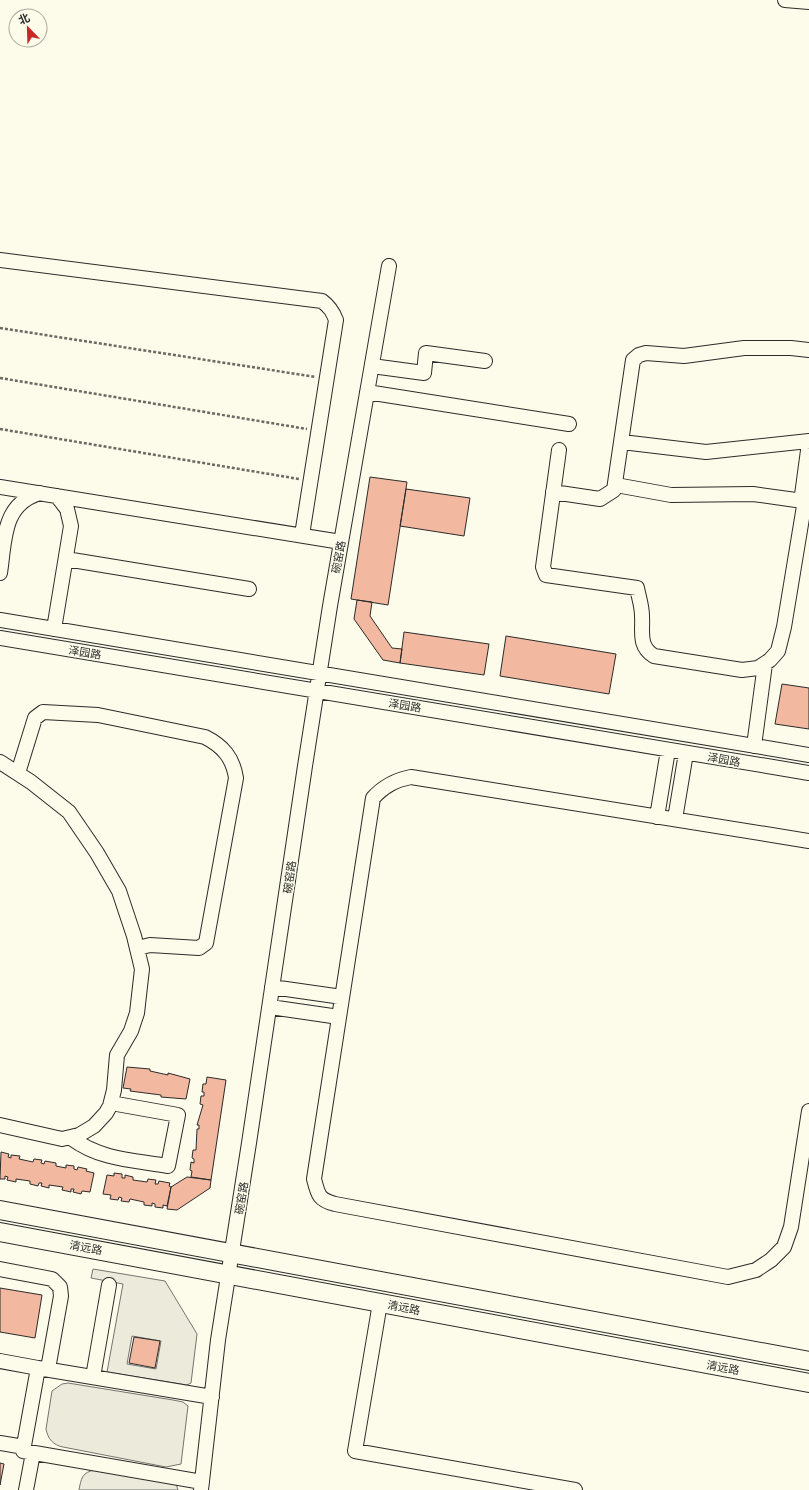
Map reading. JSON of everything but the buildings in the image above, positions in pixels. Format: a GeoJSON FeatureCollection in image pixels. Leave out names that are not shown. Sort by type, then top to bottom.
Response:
{"type":"FeatureCollection","features":[{"type":"Feature","properties":{"kind":"main road","name":"清远路"},"geometry":{"type":"LineString","coordinates":[[0,1210],[809,1361]]}},
{"type":"Feature","properties":{"kind":"main road","name":"清远路"},"geometry":{"type":"LineString","coordinates":[[0,1232],[809,1383]]}},
{"type":"Feature","properties":{"kind":"street"},"geometry":{"type":"LineString","coordinates":[[785,0],[809,2]]}},
{"type":"Feature","properties":{"kind":"street"},"geometry":{"type":"LineString","coordinates":[[0,260],[322,301],[331,309],[336,320],[302,535]]}},
{"type":"Feature","properties":{"kind":"street","name":"碗窑路"},"geometry":{"type":"LineString","coordinates":[[202,1486],[218,1340],[317,691],[341,542],[389,266]]}},
{"type":"Feature","properties":{"kind":"street"},"geometry":{"type":"LineString","coordinates":[[553,492],[600,499],[612,493],[616,485],[634,360],[639,355],[646,353],[684,356],[744,348],[809,350]]}},
{"type":"Feature","properties":{"kind":"street"},"geometry":{"type":"LineString","coordinates":[[372,366],[424,373],[426,353],[485,361]]}},
{"type":"Feature","properties":{"kind":"street"},"geometry":{"type":"LineString","coordinates":[[367,392],[569,424]]}},
{"type":"Feature","properties":{"kind":"street"},"geometry":{"type":"LineString","coordinates":[[559,450],[543,567],[546,575],[637,588],[642,605],[643,643],[649,653],[654,656],[742,670],[750,670],[765,664],[778,651],[783,633],[805,505],[809,442],[706,452],[622,442]]}},
{"type":"Feature","properties":{"kind":"street"},"geometry":{"type":"LineString","coordinates":[[616,485],[671,495],[753,494],[805,505]]}},
{"type":"Feature","properties":{"kind":"street"},"geometry":{"type":"LineString","coordinates":[[0,486],[341,542]]}},
{"type":"Feature","properties":{"kind":"street"},"geometry":{"type":"LineString","coordinates":[[0,573],[2,549],[10,516],[14,509],[26,498],[40,493]]}},
{"type":"Feature","properties":{"kind":"street"},"geometry":{"type":"LineString","coordinates":[[54,629],[71,520],[68,509],[57,496]]}},
{"type":"Feature","properties":{"kind":"street"},"geometry":{"type":"LineString","coordinates":[[66,559],[249,589]]}},
{"type":"Feature","properties":{"kind":"street","name":"泽园路"},"geometry":{"type":"LineString","coordinates":[[0,620],[809,755]]}},
{"type":"Feature","properties":{"kind":"street","name":"泽园路"},"geometry":{"type":"LineString","coordinates":[[0,638],[809,773]]}},
{"type":"Feature","properties":{"kind":"street"},"geometry":{"type":"LineString","coordinates":[[754,746],[765,664]]}},
{"type":"Feature","properties":{"kind":"street"},"geometry":{"type":"LineString","coordinates":[[18,773],[35,718],[43,712],[63,715],[98,715],[205,737],[218,745],[228,756],[235,770],[236,778],[206,942],[199,948],[150,945],[138,948]]}},
{"type":"Feature","properties":{"kind":"street"},"geometry":{"type":"LineString","coordinates":[[657,816],[668,750]]}},
{"type":"Feature","properties":{"kind":"street"},"geometry":{"type":"LineString","coordinates":[[675,820],[686,752]]}},
{"type":"Feature","properties":{"kind":"street"},"geometry":{"type":"LineString","coordinates":[[0,762],[18,773],[69,812],[97,853],[119,891],[138,948],[142,969],[137,1013],[131,1031],[117,1055],[111,1103],[106,1113],[94,1126],[71,1138],[62,1139],[0,1125]]}},
{"type":"Feature","properties":{"kind":"street"},"geometry":{"type":"LineString","coordinates":[[809,841],[412,777],[390,784],[373,798],[314,1179],[317,1191],[324,1201],[335,1204],[728,1277],[738,1276],[764,1266],[784,1247],[792,1226],[809,1111]]}},
{"type":"Feature","properties":{"kind":"street"},"geometry":{"type":"LineString","coordinates":[[272,987],[342,997]]}},
{"type":"Feature","properties":{"kind":"street"},"geometry":{"type":"LineString","coordinates":[[270,1006],[339,1017]]}},
{"type":"Feature","properties":{"kind":"street"},"geometry":{"type":"LineString","coordinates":[[71,1138],[85,1148],[102,1155],[168,1166],[178,1115],[111,1103]]}},
{"type":"Feature","properties":{"kind":"street"},"geometry":{"type":"LineString","coordinates":[[0,1269],[52,1279],[60,1287],[61,1296],[43,1368],[28,1450],[26,1490]]}},
{"type":"Feature","properties":{"kind":"street"},"geometry":{"type":"LineString","coordinates":[[93,1377],[109,1285]]}},
{"type":"Feature","properties":{"kind":"street"},"geometry":{"type":"LineString","coordinates":[[380,1303],[355,1451],[575,1490]]}},
{"type":"Feature","properties":{"kind":"street"},"geometry":{"type":"LineString","coordinates":[[0,1361],[212,1397]]}},
{"type":"Feature","properties":{"kind":"street"},"geometry":{"type":"LineString","coordinates":[[0,1443],[202,1486]]}},
{"type":"Feature","properties":{"kind":"path"},"geometry":{"type":"LineString","coordinates":[[0,328],[327,379]]}},
{"type":"Feature","properties":{"kind":"path"},"geometry":{"type":"LineString","coordinates":[[0,378],[319,430]]}},
{"type":"Feature","properties":{"kind":"path"},"geometry":{"type":"LineString","coordinates":[[0,429],[311,480]]}},
{"type":"Feature","properties":{"kind":"shaded area"},"geometry":{"type":"Polygon","coordinates":[[[93,1269],[165,1281],[197,1334],[191,1383],[187,1385],[107,1372],[123,1284],[91,1278],[93,1269]],[[132,1336],[127,1364],[156,1369],[161,1341],[132,1336]]]}},
{"type":"Feature","properties":{"kind":"shaded area"},"geometry":{"type":"Polygon","coordinates":[[[68,1383],[183,1402],[188,1406],[181,1464],[166,1467],[63,1447],[54,1443],[48,1436],[46,1429],[52,1391],[62,1384],[68,1383]]]}},
{"type":"Feature","properties":{"kind":"shaded area"},"geometry":{"type":"Polygon","coordinates":[[[95,1470],[176,1484],[178,1490],[79,1490],[85,1474],[95,1470]]]}}]}
